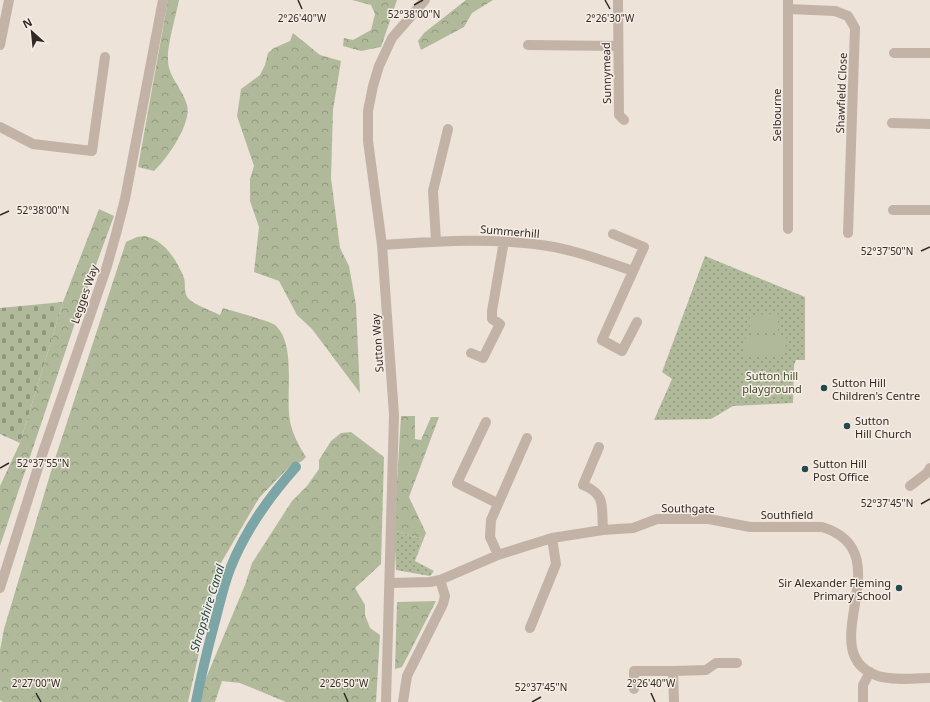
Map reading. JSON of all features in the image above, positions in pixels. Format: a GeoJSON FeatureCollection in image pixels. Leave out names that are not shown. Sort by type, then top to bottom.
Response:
{"type":"FeatureCollection","features":[{"type":"Feature","properties":{"kind":"street"},"geometry":{"type":"LineString","coordinates":[[0,45],[9,0]]}},
{"type":"Feature","properties":{"kind":"street","name":"Legges Way"},"geometry":{"type":"LineString","coordinates":[[0,588],[42,455],[107,266],[116,234],[125,199],[163,0]]}},
{"type":"Feature","properties":{"kind":"street","name":"Sutton Way"},"geometry":{"type":"LineString","coordinates":[[386,702],[394,415],[382,245],[368,141],[368,111],[379,66],[392,38],[426,0]]}},
{"type":"Feature","properties":{"kind":"street","name":"Sunnymead"},"geometry":{"type":"LineString","coordinates":[[618,0],[617,46],[619,115],[624,120]]}},
{"type":"Feature","properties":{"kind":"street","name":"Selbourne"},"geometry":{"type":"LineString","coordinates":[[788,4],[788,229]]}},
{"type":"Feature","properties":{"kind":"street","name":"Shawfield Close"},"geometry":{"type":"LineString","coordinates":[[788,4],[835,11],[848,16],[855,28],[848,233]]}},
{"type":"Feature","properties":{"kind":"street"},"geometry":{"type":"LineString","coordinates":[[528,45],[617,46]]}},
{"type":"Feature","properties":{"kind":"street"},"geometry":{"type":"LineString","coordinates":[[894,53],[930,53]]}},
{"type":"Feature","properties":{"kind":"street"},"geometry":{"type":"LineString","coordinates":[[0,127],[33,144],[92,151],[105,57]]}},
{"type":"Feature","properties":{"kind":"street"},"geometry":{"type":"LineString","coordinates":[[91,74],[102,76]]}},
{"type":"Feature","properties":{"kind":"street"},"geometry":{"type":"LineString","coordinates":[[892,123],[930,124]]}},
{"type":"Feature","properties":{"kind":"street"},"geometry":{"type":"LineString","coordinates":[[436,241],[433,192],[448,129]]}},
{"type":"Feature","properties":{"kind":"street"},"geometry":{"type":"LineString","coordinates":[[893,210],[930,210]]}},
{"type":"Feature","properties":{"kind":"street"},"geometry":{"type":"LineString","coordinates":[[613,234],[644,247],[602,340],[622,351],[637,322]]}},
{"type":"Feature","properties":{"kind":"street"},"geometry":{"type":"LineString","coordinates":[[472,353],[483,358],[500,324],[492,319],[492,311],[504,240]]}},
{"type":"Feature","properties":{"kind":"street","name":"Summerhill"},"geometry":{"type":"LineString","coordinates":[[382,245],[436,241],[504,240],[554,247],[633,271]]}},
{"type":"Feature","properties":{"kind":"street"},"geometry":{"type":"LineString","coordinates":[[486,422],[457,483],[497,503]]}},
{"type":"Feature","properties":{"kind":"street"},"geometry":{"type":"LineString","coordinates":[[498,555],[490,536],[490,528],[497,503],[527,438]]}},
{"type":"Feature","properties":{"kind":"street"},"geometry":{"type":"LineString","coordinates":[[599,447],[583,484],[595,490],[599,495],[603,530]]}},
{"type":"Feature","properties":{"kind":"street"},"geometry":{"type":"LineString","coordinates":[[910,486],[927,473],[930,468]]}},
{"type":"Feature","properties":{"kind":"street","name":"Southgate"},"geometry":{"type":"LineString","coordinates":[[390,583],[430,582],[440,580],[498,555],[552,538],[603,530],[633,528],[657,519],[709,519],[750,526]]}},
{"type":"Feature","properties":{"kind":"street","name":"Southfield"},"geometry":{"type":"LineString","coordinates":[[750,526],[822,527],[838,533],[850,544],[858,564],[859,574],[857,598],[851,621],[853,650],[862,666],[870,672]]}},
{"type":"Feature","properties":{"kind":"street"},"geometry":{"type":"LineString","coordinates":[[530,628],[556,564],[552,538]]}},
{"type":"Feature","properties":{"kind":"street"},"geometry":{"type":"LineString","coordinates":[[403,702],[407,676],[443,604],[445,596],[440,580]]}},
{"type":"Feature","properties":{"kind":"street"},"geometry":{"type":"LineString","coordinates":[[634,689],[634,671],[706,670],[716,663],[737,663]]}},
{"type":"Feature","properties":{"kind":"street"},"geometry":{"type":"LineString","coordinates":[[673,671],[674,702]]}},
{"type":"Feature","properties":{"kind":"street"},"geometry":{"type":"LineString","coordinates":[[863,702],[863,685],[870,672],[879,676],[890,678],[930,678]]}},
{"type":"Feature","properties":{"kind":"green space"},"geometry":{"type":"Polygon","coordinates":[[[168,0],[179,0],[170,39],[168,60],[170,72],[185,99],[188,113],[182,131],[177,140],[154,171],[138,167],[168,0]]]}},
{"type":"Feature","properties":{"kind":"green space"},"geometry":{"type":"Polygon","coordinates":[[[352,0],[397,0],[381,47],[361,51],[343,46],[344,38],[353,40],[371,30],[375,14],[371,5],[352,0]]]}},
{"type":"Feature","properties":{"kind":"green space"},"geometry":{"type":"Polygon","coordinates":[[[466,0],[493,0],[472,13],[464,27],[421,50],[418,41],[424,33],[466,0]]]}},
{"type":"Feature","properties":{"kind":"green space"},"geometry":{"type":"Polygon","coordinates":[[[293,33],[320,55],[341,61],[333,110],[331,178],[340,248],[349,266],[356,305],[360,393],[312,329],[297,315],[279,281],[254,272],[259,227],[250,201],[250,179],[254,166],[237,116],[241,89],[260,75],[265,65],[268,53],[274,48],[290,41],[293,33]]]}},
{"type":"Feature","properties":{"kind":"green space"},"geometry":{"type":"Polygon","coordinates":[[[99,209],[114,216],[78,314],[0,546],[0,486],[20,443],[63,302],[99,209]]]}},
{"type":"Feature","properties":{"kind":"green space"},"geometry":{"type":"Polygon","coordinates":[[[145,236],[152,238],[164,246],[174,258],[184,278],[185,292],[189,299],[220,315],[223,308],[266,321],[275,325],[282,334],[286,344],[288,357],[290,421],[296,439],[306,457],[302,461],[287,469],[259,498],[218,568],[188,702],[3,702],[0,700],[0,650],[4,629],[52,468],[126,242],[137,237],[145,236]]]}},
{"type":"Feature","properties":{"kind":"green space","name":"Sutton hill playground"},"geometry":{"type":"Polygon","coordinates":[[[705,256],[805,297],[805,360],[796,360],[794,365],[793,403],[733,406],[711,419],[654,420],[672,379],[662,372],[705,256]]]}},
{"type":"Feature","properties":{"kind":"green space"},"geometry":{"type":"Polygon","coordinates":[[[63,302],[20,443],[0,434],[0,308],[63,302]]]}},
{"type":"Feature","properties":{"kind":"green space"},"geometry":{"type":"Polygon","coordinates":[[[778,314],[778,332],[750,332],[750,315],[778,314]]]}},
{"type":"Feature","properties":{"kind":"green space"},"geometry":{"type":"Polygon","coordinates":[[[746,336],[786,336],[785,356],[743,355],[746,336]]]}},
{"type":"Feature","properties":{"kind":"green space"},"geometry":{"type":"Polygon","coordinates":[[[401,416],[415,416],[415,439],[421,440],[431,417],[439,417],[409,497],[426,533],[415,561],[422,539],[394,530],[401,416]]]}},
{"type":"Feature","properties":{"kind":"green space"},"geometry":{"type":"Polygon","coordinates":[[[351,432],[384,457],[381,564],[355,588],[365,605],[365,615],[370,628],[380,635],[376,702],[286,702],[240,683],[222,681],[215,702],[196,702],[245,585],[252,563],[292,501],[307,486],[319,469],[319,460],[331,441],[341,433],[351,432]]]}},
{"type":"Feature","properties":{"kind":"green space"},"geometry":{"type":"Polygon","coordinates":[[[394,530],[422,539],[415,561],[434,571],[430,576],[396,570],[394,530]]]}},
{"type":"Feature","properties":{"kind":"green space"},"geometry":{"type":"Polygon","coordinates":[[[436,601],[402,667],[395,669],[397,602],[436,601]]]}},
{"type":"Feature","properties":{"kind":"waterway","name":"Shropshire Canal"},"geometry":{"type":"LineString","coordinates":[[196,702],[209,644],[230,569],[243,541],[258,515],[276,490],[296,467]]}},
{"type":"Feature","properties":{"kind":"place","name":"Sutton Hill Children's Centre"},"geometry":{"type":"Point","coordinates":[824,388]}},
{"type":"Feature","properties":{"kind":"place","name":"Sutton Hill Church"},"geometry":{"type":"Point","coordinates":[847,426]}},
{"type":"Feature","properties":{"kind":"place","name":"Sutton Hill Post Office"},"geometry":{"type":"Point","coordinates":[805,469]}},
{"type":"Feature","properties":{"kind":"place","name":"Sir Alexander Fleming Primary School"},"geometry":{"type":"Point","coordinates":[899,588]}}]}
